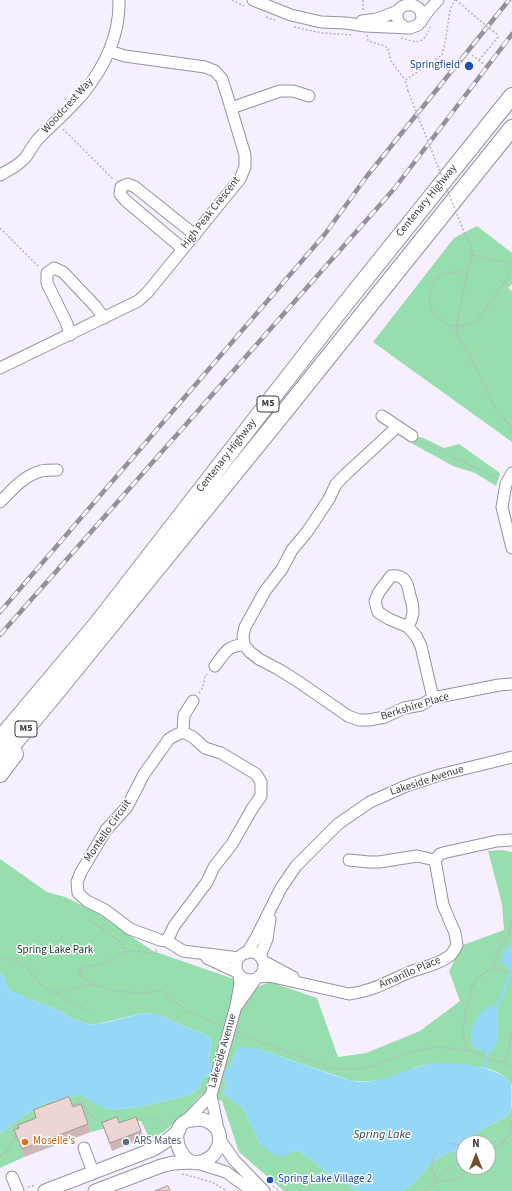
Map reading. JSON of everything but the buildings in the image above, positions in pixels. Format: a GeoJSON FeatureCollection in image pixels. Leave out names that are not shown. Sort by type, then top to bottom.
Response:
{"type":"FeatureCollection","features":[{"type":"Feature","properties":{"kind":"highway","name":"Centenary Highway"},"geometry":{"type":"LineString","coordinates":[[0,739],[96,625],[348,300],[512,96]]}},
{"type":"Feature","properties":{"kind":"highway","name":"Centenary Highway"},"geometry":{"type":"LineString","coordinates":[[0,760],[287,409],[512,128]]}},
{"type":"Feature","properties":{"kind":"highway"},"geometry":{"type":"LineString","coordinates":[[0,774],[47,711],[51,699]]}},
{"type":"Feature","properties":{"kind":"main road"},"geometry":{"type":"LineString","coordinates":[[45,1191],[154,1149],[172,1137],[179,1124],[198,1119],[214,1124],[219,1134],[216,1153],[207,1160],[173,1163],[161,1166],[95,1191]]}},
{"type":"Feature","properties":{"kind":"main road"},"geometry":{"type":"LineString","coordinates":[[179,1124],[177,1141],[181,1153],[184,1157],[195,1162]]}},
{"type":"Feature","properties":{"kind":"street","name":"Woodcrest Way"},"geometry":{"type":"LineString","coordinates":[[0,175],[14,168],[25,158],[37,140],[81,95],[98,73],[109,51],[116,27],[119,0]]}},
{"type":"Feature","properties":{"kind":"street"},"geometry":{"type":"LineString","coordinates":[[253,0],[291,15],[322,22],[406,28],[414,27],[420,22],[428,10],[438,0]]}},
{"type":"Feature","properties":{"kind":"street"},"geometry":{"type":"LineString","coordinates":[[406,28],[397,18],[398,11],[402,6],[417,2],[417,6],[422,13],[420,22]]}},
{"type":"Feature","properties":{"kind":"street"},"geometry":{"type":"LineString","coordinates":[[346,23],[377,18],[398,11]]}},
{"type":"Feature","properties":{"kind":"street","name":"High Peak Crescent"},"geometry":{"type":"LineString","coordinates":[[0,368],[138,301],[147,293],[195,235],[240,179],[245,168],[245,155],[231,108],[222,79],[215,71],[205,67],[125,56],[109,51]]}},
{"type":"Feature","properties":{"kind":"street"},"geometry":{"type":"LineString","coordinates":[[231,108],[280,91],[293,91],[309,96]]}},
{"type":"Feature","properties":{"kind":"street"},"geometry":{"type":"LineString","coordinates":[[183,249],[125,200],[120,194],[122,187],[128,184],[135,187],[195,235]]}},
{"type":"Feature","properties":{"kind":"street"},"geometry":{"type":"LineString","coordinates":[[70,335],[67,324],[47,284],[47,273],[54,268],[63,272],[96,307],[104,318]]}},
{"type":"Feature","properties":{"kind":"street"},"geometry":{"type":"LineString","coordinates":[[382,416],[412,436]]}},
{"type":"Feature","properties":{"kind":"street"},"geometry":{"type":"LineString","coordinates":[[215,666],[230,648],[236,645],[244,645],[243,636],[245,627],[265,591],[282,569],[292,550],[307,532],[329,499],[336,484],[347,472],[397,427]]}},
{"type":"Feature","properties":{"kind":"street"},"geometry":{"type":"LineString","coordinates":[[0,502],[27,477],[41,472],[57,470]]}},
{"type":"Feature","properties":{"kind":"street"},"geometry":{"type":"LineString","coordinates":[[512,473],[506,484],[502,508],[512,548]]}},
{"type":"Feature","properties":{"kind":"street"},"geometry":{"type":"LineString","coordinates":[[408,627],[413,613],[406,581],[401,577],[391,576],[379,592],[375,601],[378,612],[389,619],[408,627],[416,636],[420,646],[433,698]]}},
{"type":"Feature","properties":{"kind":"street","name":"Berkshire Place"},"geometry":{"type":"LineString","coordinates":[[244,645],[259,659],[296,680],[348,716],[359,720],[385,717],[404,708],[421,705],[433,698],[499,685],[512,684]]}},
{"type":"Feature","properties":{"kind":"street"},"geometry":{"type":"LineString","coordinates":[[164,941],[207,882],[214,867],[232,844],[261,796],[261,782],[256,774],[221,753],[205,748],[193,737],[183,732],[184,715],[193,701]]}},
{"type":"Feature","properties":{"kind":"street","name":"Montello Circuit"},"geometry":{"type":"LineString","coordinates":[[183,732],[169,740],[144,774],[127,807],[106,830],[81,872],[77,882],[78,892],[86,901],[105,910],[130,928],[183,950],[213,955],[243,956]]}},
{"type":"Feature","properties":{"kind":"street","name":"Lakeside Avenue"},"geometry":{"type":"LineString","coordinates":[[243,956],[257,936],[281,888],[296,866],[338,824],[370,802],[406,786],[512,757]]}},
{"type":"Feature","properties":{"kind":"street"},"geometry":{"type":"LineString","coordinates":[[349,860],[379,862],[417,856],[435,860],[440,854],[447,852],[497,841],[511,840]]}},
{"type":"Feature","properties":{"kind":"street","name":"Amarillo Place"},"geometry":{"type":"LineString","coordinates":[[257,978],[269,976],[349,994],[376,988],[411,971],[436,963],[450,956],[457,945],[455,933],[443,905],[435,860]]}},
{"type":"Feature","properties":{"kind":"street","name":"Lakeside Avenue"},"geometry":{"type":"LineString","coordinates":[[261,959],[267,939],[271,908]]}},
{"type":"Feature","properties":{"kind":"street","name":"Montello Circuit"},"geometry":{"type":"LineString","coordinates":[[194,952],[238,974]]}},
{"type":"Feature","properties":{"kind":"street"},"geometry":{"type":"LineString","coordinates":[[256,954],[261,959],[264,970],[257,978],[247,980],[238,974],[236,967],[237,962],[243,956],[256,954]]}},
{"type":"Feature","properties":{"kind":"street","name":"Amarillo Place"},"geometry":{"type":"LineString","coordinates":[[261,959],[309,985]]}},
{"type":"Feature","properties":{"kind":"street","name":"Lakeside Avenue"},"geometry":{"type":"LineString","coordinates":[[219,1134],[211,1093],[236,1006],[240,984],[238,974]]}},
{"type":"Feature","properties":{"kind":"street","name":"Lakeside Avenue"},"geometry":{"type":"LineString","coordinates":[[236,1006],[257,978]]}},
{"type":"Feature","properties":{"kind":"street","name":"Lakeside Avenue"},"geometry":{"type":"LineString","coordinates":[[179,1124],[211,1093]]}},
{"type":"Feature","properties":{"kind":"street"},"geometry":{"type":"LineString","coordinates":[[219,1134],[234,1160],[266,1186]]}},
{"type":"Feature","properties":{"kind":"street"},"geometry":{"type":"LineString","coordinates":[[84,1148],[94,1172]]}},
{"type":"Feature","properties":{"kind":"street"},"geometry":{"type":"LineString","coordinates":[[195,1162],[226,1172],[252,1191]]}},
{"type":"Feature","properties":{"kind":"street"},"geometry":{"type":"LineString","coordinates":[[12,1177],[18,1191]]}},
{"type":"Feature","properties":{"kind":"path"},"geometry":{"type":"LineString","coordinates":[[405,80],[442,55],[450,10],[455,0],[499,36],[479,60]]}},
{"type":"Feature","properties":{"kind":"path"},"geometry":{"type":"LineString","coordinates":[[388,48],[391,61],[405,80],[408,91],[472,250],[473,255],[471,264],[468,268],[456,326],[457,333],[494,406],[512,428]]}},
{"type":"Feature","properties":{"kind":"path"},"geometry":{"type":"LineString","coordinates":[[472,55],[485,65]]}},
{"type":"Feature","properties":{"kind":"path"},"geometry":{"type":"LineString","coordinates":[[55,122],[122,187]]}},
{"type":"Feature","properties":{"kind":"path"},"geometry":{"type":"LineString","coordinates":[[0,228],[35,264],[47,273]]}},
{"type":"Feature","properties":{"kind":"path"},"geometry":{"type":"LineString","coordinates":[[473,255],[512,264]]}},
{"type":"Feature","properties":{"kind":"path"},"geometry":{"type":"LineString","coordinates":[[468,268],[464,271],[441,276],[434,282],[431,289],[429,296],[430,305],[434,313],[448,324],[464,326],[478,320],[512,271]]}},
{"type":"Feature","properties":{"kind":"path"},"geometry":{"type":"LineString","coordinates":[[412,436],[439,451],[474,466],[506,484]]}},
{"type":"Feature","properties":{"kind":"path"},"geometry":{"type":"LineString","coordinates":[[193,701],[203,687],[205,676],[215,666]]}},
{"type":"Feature","properties":{"kind":"path"},"geometry":{"type":"LineString","coordinates":[[89,920],[118,940],[122,944],[125,952]]}},
{"type":"Feature","properties":{"kind":"path"},"geometry":{"type":"LineString","coordinates":[[467,1050],[463,1033],[465,1013],[469,996],[477,979],[493,967],[498,951],[509,933],[512,921]]}},
{"type":"Feature","properties":{"kind":"path"},"geometry":{"type":"LineString","coordinates":[[164,941],[155,954],[134,951],[125,952],[100,965],[80,967],[80,975],[92,984],[114,991],[142,993],[157,990],[161,991],[187,1011],[260,1042],[335,1069],[355,1069],[374,1066],[408,1053],[434,1047],[467,1050],[497,1061],[505,1062],[512,1067]]}},
{"type":"Feature","properties":{"kind":"path"},"geometry":{"type":"LineString","coordinates":[[0,959],[14,959],[26,968],[49,990],[75,1005],[92,1012]]}},
{"type":"Feature","properties":{"kind":"path"},"geometry":{"type":"LineString","coordinates":[[493,967],[512,974]]}},
{"type":"Feature","properties":{"kind":"path"},"geometry":{"type":"LineString","coordinates":[[56,993],[92,984]]}},
{"type":"Feature","properties":{"kind":"path"},"geometry":{"type":"LineString","coordinates":[[505,1062],[512,1033]]}},
{"type":"Feature","properties":{"kind":"path"},"geometry":{"type":"LineString","coordinates":[[66,1104],[76,1104],[82,1102],[87,1113],[94,1119],[107,1122]]}},
{"type":"Feature","properties":{"kind":"path"},"geometry":{"type":"LineString","coordinates":[[133,1120],[150,1118],[167,1126],[179,1124]]}},
{"type":"Feature","properties":{"kind":"path"},"geometry":{"type":"LineString","coordinates":[[496,1148],[506,1141],[510,1134],[512,1122]]}},
{"type":"Feature","properties":{"kind":"path"},"geometry":{"type":"LineString","coordinates":[[0,1156],[9,1148],[16,1133]]}},
{"type":"Feature","properties":{"kind":"path"},"geometry":{"type":"LineString","coordinates":[[450,1143],[456,1144]]}},
{"type":"Feature","properties":{"kind":"path"},"geometry":{"type":"LineString","coordinates":[[436,1152],[432,1162],[432,1172],[437,1177]]}},
{"type":"Feature","properties":{"kind":"path"},"geometry":{"type":"LineString","coordinates":[[426,1191],[437,1177],[456,1165]]}},
{"type":"Feature","properties":{"kind":"path"},"geometry":{"type":"LineString","coordinates":[[177,1173],[212,1182],[227,1191]]}},
{"type":"Feature","properties":{"kind":"path"},"geometry":{"type":"LineString","coordinates":[[430,1185],[456,1178],[461,1175]]}},
{"type":"Feature","properties":{"kind":"path"},"geometry":{"type":"LineString","coordinates":[[266,1186],[280,1191]]}},
{"type":"Feature","properties":{"kind":"green space"},"geometry":{"type":"Polygon","coordinates":[[[477,226],[512,253],[512,284],[508,288],[512,291],[512,442],[373,342],[454,238],[477,226]]]}},
{"type":"Feature","properties":{"kind":"green space"},"geometry":{"type":"Polygon","coordinates":[[[421,437],[444,448],[459,444],[500,473],[496,486],[475,473],[453,466],[404,439],[421,437]]]}},
{"type":"Feature","properties":{"kind":"green space","name":"Spring Lake Park"},"geometry":{"type":"Polygon","coordinates":[[[502,850],[512,852],[512,1086],[507,1079],[493,1070],[437,1064],[420,1066],[383,1079],[372,1081],[355,1081],[259,1049],[236,1051],[229,1069],[208,1063],[212,1039],[202,1033],[158,1014],[144,1013],[92,1025],[76,1020],[54,1008],[29,999],[8,989],[4,976],[0,973],[0,859],[47,892],[65,897],[96,912],[153,951],[257,987],[270,982],[317,998],[338,1057],[366,1053],[420,1031],[460,1001],[449,971],[463,945],[504,930],[502,904],[488,851],[502,850]]]}},
{"type":"Feature","properties":{"kind":"green space"},"geometry":{"type":"Polygon","coordinates":[[[204,1075],[227,1081],[223,1094],[242,1107],[260,1144],[291,1152],[300,1152],[330,1174],[358,1191],[284,1191],[239,1152],[222,1101],[202,1094],[171,1126],[150,1140],[141,1121],[133,1121],[91,1132],[84,1112],[17,1138],[24,1157],[0,1168],[0,1133],[29,1112],[48,1102],[74,1096],[83,1096],[109,1110],[139,1107],[190,1095],[200,1087],[204,1075]]]}},
{"type":"Feature","properties":{"kind":"green space"},"geometry":{"type":"Polygon","coordinates":[[[512,1105],[512,1191],[403,1191],[416,1180],[432,1162],[456,1150],[456,1175],[496,1175],[496,1135],[474,1135],[509,1115],[512,1105]]]}},
{"type":"Feature","properties":{"kind":"water"},"geometry":{"type":"Polygon","coordinates":[[[512,944],[512,969],[506,967],[502,963],[502,957],[507,948],[512,944]]]}},
{"type":"Feature","properties":{"kind":"water","name":"Spring Lake"},"geometry":{"type":"Polygon","coordinates":[[[0,973],[4,976],[8,989],[29,999],[54,1008],[76,1020],[92,1025],[144,1013],[158,1014],[202,1033],[212,1039],[208,1063],[229,1069],[236,1051],[240,1047],[259,1049],[339,1077],[360,1082],[388,1077],[428,1064],[460,1064],[486,1069],[497,1073],[506,1078],[511,1085],[512,1092],[509,1115],[474,1135],[456,1135],[456,1150],[432,1162],[416,1180],[403,1191],[358,1191],[330,1174],[300,1152],[291,1152],[286,1156],[272,1154],[260,1144],[242,1107],[223,1094],[227,1081],[205,1075],[200,1087],[190,1095],[139,1107],[109,1110],[97,1105],[83,1096],[74,1096],[48,1102],[29,1112],[0,1133],[0,973]]]}},
{"type":"Feature","properties":{"kind":"water"},"geometry":{"type":"Polygon","coordinates":[[[493,1005],[498,1010],[497,1042],[492,1052],[482,1051],[474,1048],[471,1042],[472,1028],[485,1008],[493,1005]]]}},
{"type":"Feature","properties":{"kind":"waterway"},"geometry":{"type":"LineString","coordinates":[[496,1011],[512,968]]}},
{"type":"Feature","properties":{"kind":"waterway"},"geometry":{"type":"LineString","coordinates":[[484,1068],[489,1048]]}},
{"type":"Feature","properties":{"kind":"railway"},"geometry":{"type":"LineString","coordinates":[[0,612],[325,234],[367,176],[509,0]]}},
{"type":"Feature","properties":{"kind":"railway"},"geometry":{"type":"LineString","coordinates":[[0,635],[394,189],[512,34]]}},
{"type":"Feature","properties":{"kind":"place","name":"Springfield"},"geometry":{"type":"Point","coordinates":[469,66]}},
{"type":"Feature","properties":{"kind":"place","name":"Moselle's"},"geometry":{"type":"Point","coordinates":[25,1142]}},
{"type":"Feature","properties":{"kind":"place","name":"ARS Mates"},"geometry":{"type":"Point","coordinates":[126,1142]}},
{"type":"Feature","properties":{"kind":"place","name":"Spring Lake Village 2"},"geometry":{"type":"Point","coordinates":[270,1180]}}]}
